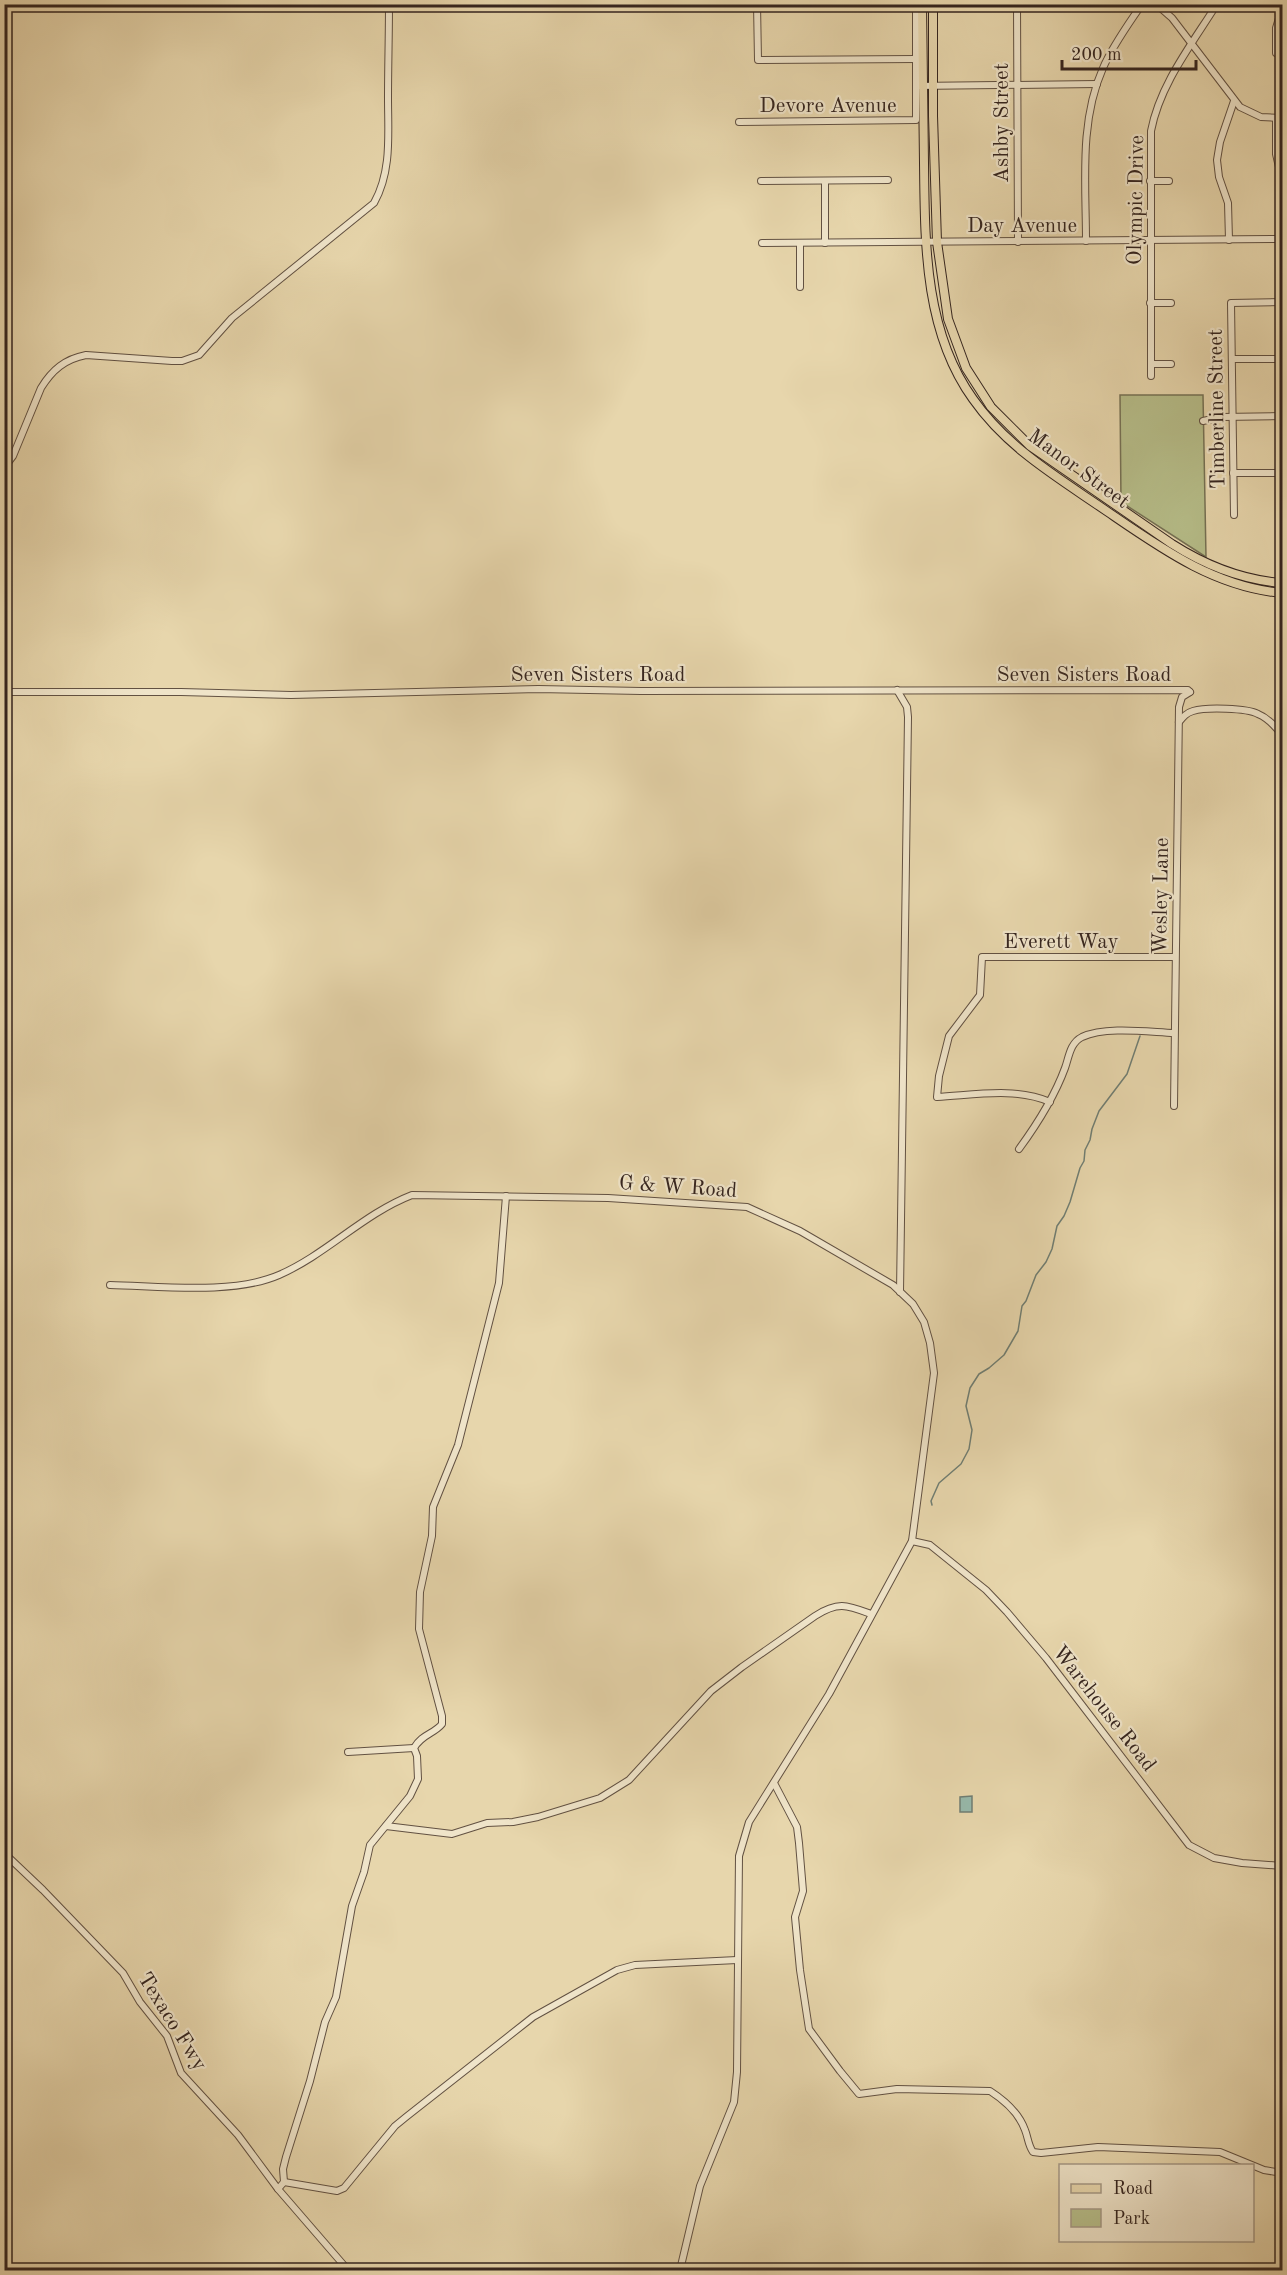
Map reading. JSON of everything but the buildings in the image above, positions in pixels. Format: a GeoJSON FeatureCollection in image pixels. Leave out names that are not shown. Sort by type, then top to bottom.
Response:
{"type":"FeatureCollection","features":[{"type":"Feature","properties":{"kind":"main road","name":"Manor Street"},"geometry":{"type":"LineString","coordinates":[[922,4],[919,86],[925,242],[934,308],[942,335],[956,372],[973,400],[1021,452],[1167,552],[1215,577],[1245,587],[1282,593]]}},
{"type":"Feature","properties":{"kind":"main road","name":"Manor Street"},"geometry":{"type":"LineString","coordinates":[[933,4],[937,242],[948,319],[956,344],[976,385],[1010,428],[1046,459],[1191,556],[1247,578],[1282,583]]}},
{"type":"Feature","properties":{"kind":"street"},"geometry":{"type":"LineString","coordinates":[[4,468],[17,448],[41,388],[54,370],[63,363],[86,355],[182,361],[199,355],[232,318],[374,203],[382,190],[386,173],[389,4]]}},
{"type":"Feature","properties":{"kind":"street"},"geometry":{"type":"LineString","coordinates":[[758,4],[758,60],[916,59]]}},
{"type":"Feature","properties":{"kind":"street"},"geometry":{"type":"LineString","coordinates":[[916,4],[916,59],[919,86]]}},
{"type":"Feature","properties":{"kind":"street","name":"Ashby Street"},"geometry":{"type":"LineString","coordinates":[[1017,4],[1018,242]]}},
{"type":"Feature","properties":{"kind":"street"},"geometry":{"type":"LineString","coordinates":[[1086,241],[1086,138],[1090,110],[1097,84],[1109,56],[1142,4]]}},
{"type":"Feature","properties":{"kind":"street"},"geometry":{"type":"LineString","coordinates":[[1156,4],[1172,18],[1234,101],[1254,115],[1279,119],[1277,161],[1282,180]]}},
{"type":"Feature","properties":{"kind":"street","name":"Olympic Drive"},"geometry":{"type":"LineString","coordinates":[[1151,376],[1150,143],[1157,106],[1167,85],[1217,4]]}},
{"type":"Feature","properties":{"kind":"street"},"geometry":{"type":"LineString","coordinates":[[1276,53],[1276,27],[1282,9]]}},
{"type":"Feature","properties":{"kind":"street","name":"Devore Avenue"},"geometry":{"type":"LineString","coordinates":[[739,122],[916,120],[919,86],[1097,84]]}},
{"type":"Feature","properties":{"kind":"street"},"geometry":{"type":"LineString","coordinates":[[1229,240],[1228,203],[1217,160],[1220,141],[1234,101]]}},
{"type":"Feature","properties":{"kind":"street"},"geometry":{"type":"LineString","coordinates":[[761,181],[888,180]]}},
{"type":"Feature","properties":{"kind":"street"},"geometry":{"type":"LineString","coordinates":[[825,181],[825,243]]}},
{"type":"Feature","properties":{"kind":"street"},"geometry":{"type":"LineString","coordinates":[[1150,181],[1169,181]]}},
{"type":"Feature","properties":{"kind":"street","name":"Day Avenue"},"geometry":{"type":"LineString","coordinates":[[762,243],[1282,239]]}},
{"type":"Feature","properties":{"kind":"street"},"geometry":{"type":"LineString","coordinates":[[800,243],[800,287]]}},
{"type":"Feature","properties":{"kind":"street","name":"Timberline Street"},"geometry":{"type":"LineString","coordinates":[[1234,515],[1231,303],[1282,302]]}},
{"type":"Feature","properties":{"kind":"street"},"geometry":{"type":"LineString","coordinates":[[1150,303],[1171,303]]}},
{"type":"Feature","properties":{"kind":"street"},"geometry":{"type":"LineString","coordinates":[[1232,359],[1282,359]]}},
{"type":"Feature","properties":{"kind":"street"},"geometry":{"type":"LineString","coordinates":[[1151,364],[1171,364]]}},
{"type":"Feature","properties":{"kind":"street"},"geometry":{"type":"LineString","coordinates":[[1203,421],[1233,416],[1282,416]]}},
{"type":"Feature","properties":{"kind":"street"},"geometry":{"type":"LineString","coordinates":[[1233,473],[1282,473]]}},
{"type":"Feature","properties":{"kind":"street","name":"Seven Sisters Road"},"geometry":{"type":"LineString","coordinates":[[4,692],[160,692],[291,696],[538,689],[641,691],[1188,690],[1190,692]]}},
{"type":"Feature","properties":{"kind":"street"},"geometry":{"type":"LineString","coordinates":[[897,690],[907,707],[908,717],[900,1292]]}},
{"type":"Feature","properties":{"kind":"street","name":"Wesley Lane"},"geometry":{"type":"LineString","coordinates":[[1174,1106],[1179,704],[1182,697],[1190,692]]}},
{"type":"Feature","properties":{"kind":"street"},"geometry":{"type":"LineString","coordinates":[[1179,723],[1185,715],[1193,711],[1208,709],[1256,712],[1269,721],[1282,735]]}},
{"type":"Feature","properties":{"kind":"street","name":"Everett Way"},"geometry":{"type":"LineString","coordinates":[[1050,1102],[1039,1097],[1007,1093],[938,1097],[939,1076],[949,1036],[980,995],[982,957],[1176,957]]}},
{"type":"Feature","properties":{"kind":"street"},"geometry":{"type":"LineString","coordinates":[[1019,1149],[1050,1102],[1064,1070],[1069,1051],[1079,1038],[1110,1032],[1174,1033]]}},
{"type":"Feature","properties":{"kind":"street","name":"G & W Road"},"geometry":{"type":"LineString","coordinates":[[110,1285],[219,1286],[252,1283],[279,1275],[390,1204],[412,1195],[608,1198],[747,1207],[800,1231],[894,1285],[913,1304],[924,1322],[930,1343],[934,1373],[912,1541],[905,1558],[871,1614],[829,1694],[749,1822],[741,1844],[737,1960],[737,2072],[734,2102],[700,2186],[680,2271]]}},
{"type":"Feature","properties":{"kind":"street"},"geometry":{"type":"LineString","coordinates":[[348,1752],[414,1748],[423,1736],[442,1724],[442,1716],[419,1629],[420,1592],[432,1536],[433,1507],[458,1445],[499,1282],[506,1196]]}},
{"type":"Feature","properties":{"kind":"street","name":"Warehouse Road"},"geometry":{"type":"LineString","coordinates":[[912,1541],[930,1545],[987,1590],[1053,1667],[1189,1845],[1214,1858],[1282,1866]]}},
{"type":"Feature","properties":{"kind":"street"},"geometry":{"type":"LineString","coordinates":[[386,1826],[452,1834],[487,1823],[513,1822],[538,1817],[600,1798],[629,1780],[711,1691],[825,1609],[840,1605],[871,1614]]}},
{"type":"Feature","properties":{"kind":"street"},"geometry":{"type":"LineString","coordinates":[[285,2182],[283,2169],[286,2157],[325,2022],[340,1984],[352,1906],[364,1872],[370,1845],[410,1796],[418,1779],[417,1756],[414,1748]]}},
{"type":"Feature","properties":{"kind":"street"},"geometry":{"type":"LineString","coordinates":[[774,1783],[797,1827],[803,1891],[795,1917],[809,2029],[859,2094],[897,2089],[990,2091],[1002,2099],[1015,2113],[1024,2128],[1033,2152],[1098,2147],[1220,2152],[1249,2164]]}},
{"type":"Feature","properties":{"kind":"street","name":"Texaco Fwy"},"geometry":{"type":"LineString","coordinates":[[4,1853],[44,1890],[123,1973],[140,2002],[167,2036],[181,2073],[238,2134],[278,2189],[348,2271]]}},
{"type":"Feature","properties":{"kind":"street"},"geometry":{"type":"LineString","coordinates":[[285,2182],[337,2191],[344,2188],[395,2126],[406,2117],[539,2013],[578,1994],[617,1970],[635,1965],[737,1960]]}},
{"type":"Feature","properties":{"kind":"street"},"geometry":{"type":"LineString","coordinates":[[1254,2166],[1282,2173]]}},
{"type":"Feature","properties":{"kind":"street"},"geometry":{"type":"LineString","coordinates":[[278,2189],[285,2182]]}},
{"type":"Feature","properties":{"kind":"green space"},"geometry":{"type":"Polygon","coordinates":[[[1120,395],[1203,395],[1206,557],[1121,502],[1120,395]]]}},
{"type":"Feature","properties":{"kind":"shaded area"},"geometry":{"type":"Polygon","coordinates":[[[972,1796],[972,1812],[960,1812],[960,1797],[972,1796]]]}},
{"type":"Feature","properties":{"kind":"waterway"},"geometry":{"type":"LineString","coordinates":[[932,1505],[931,1501],[939,1483],[961,1464],[969,1449],[972,1430],[966,1406],[970,1388],[979,1374],[1004,1355],[1018,1331],[1022,1306],[1036,1275],[1052,1249],[1057,1226],[1070,1202],[1099,1111],[1127,1074],[1140,1036]]}}]}
